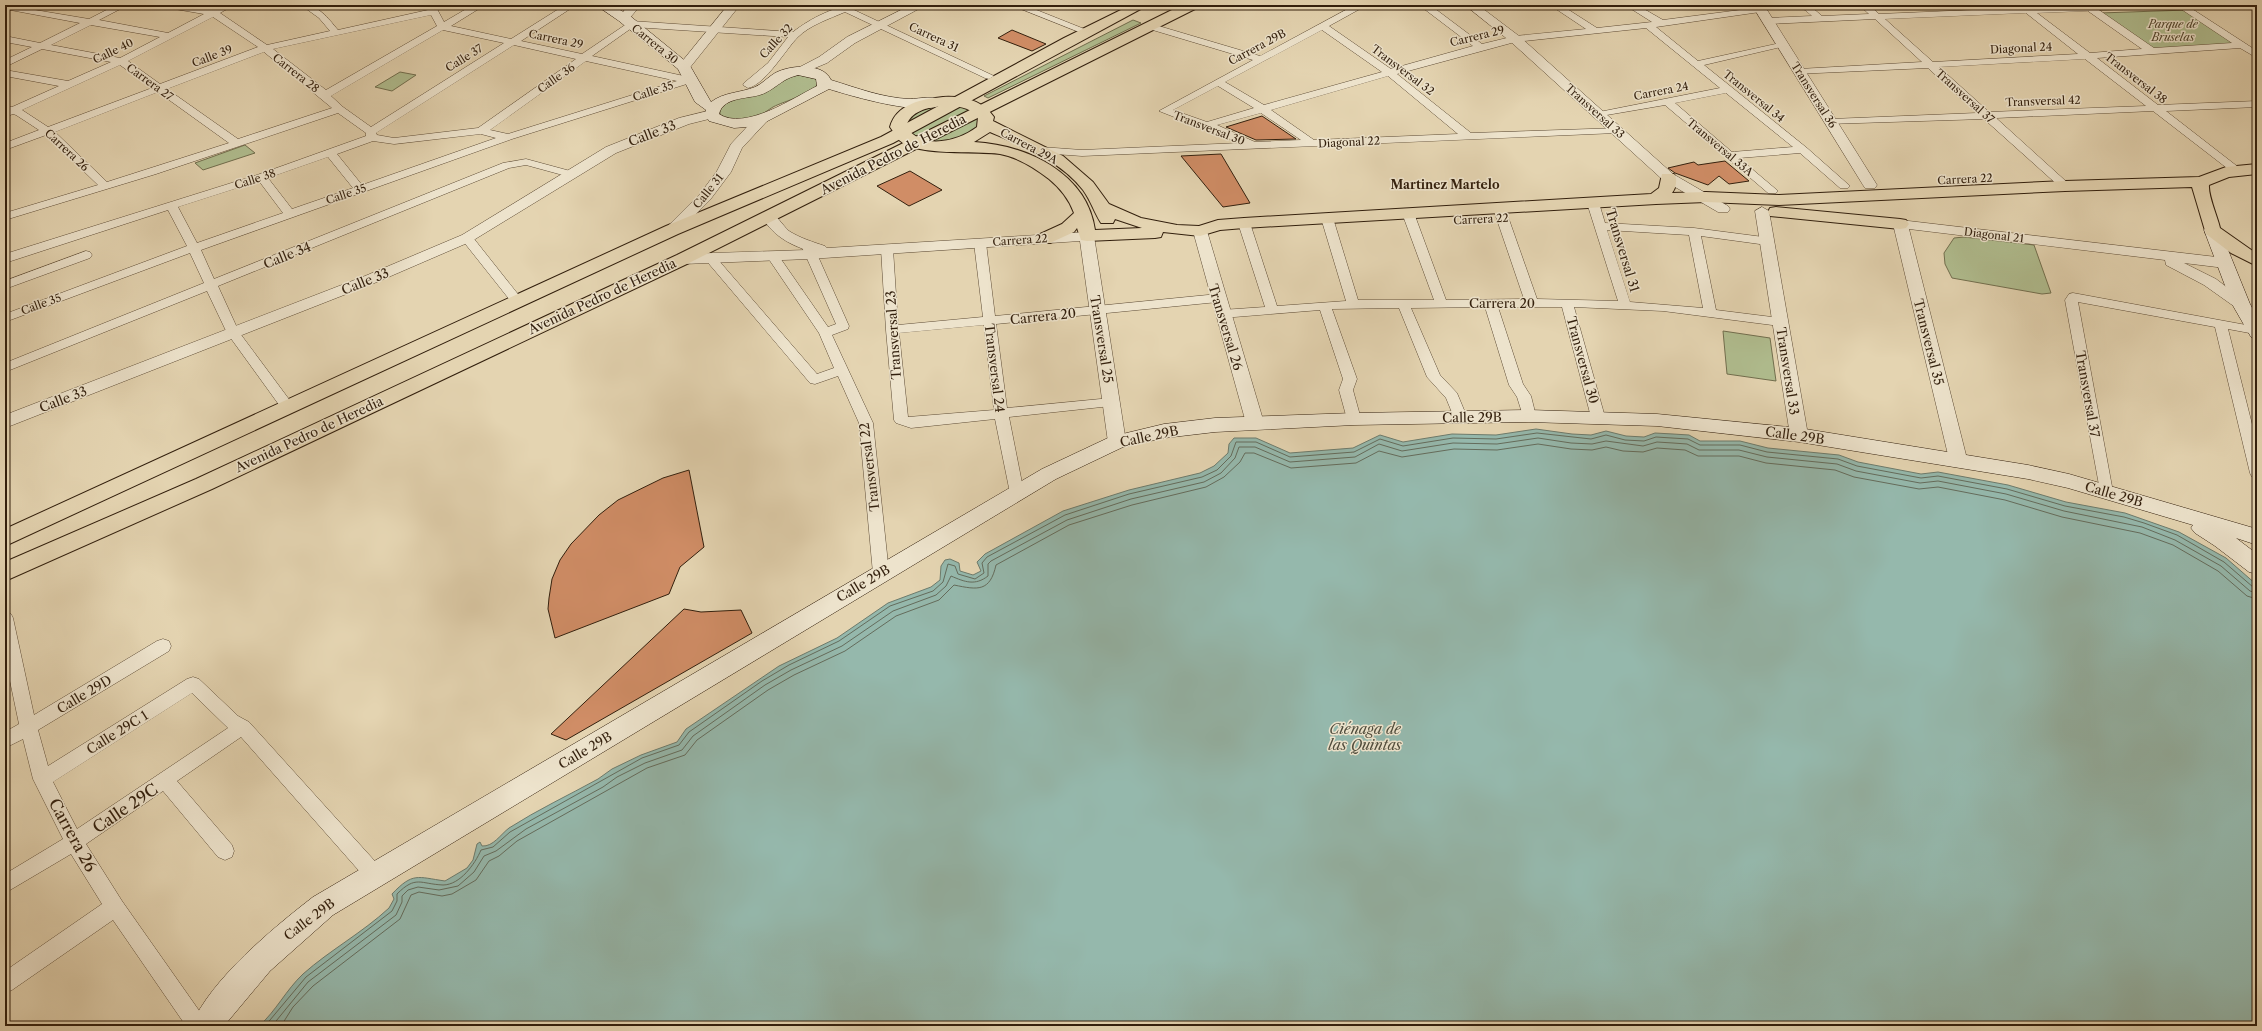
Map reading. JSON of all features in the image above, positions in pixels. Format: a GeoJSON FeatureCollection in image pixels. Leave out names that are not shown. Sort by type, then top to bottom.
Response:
{"type":"FeatureCollection","features":[{"type":"Feature","properties":{"kind":"main road","name":"Carrera 30"},"geometry":{"type":"LineString","coordinates":[[602,5],[628,21],[687,74],[704,104],[713,111],[714,118],[727,123]]}},
{"type":"Feature","properties":{"kind":"main road"},"geometry":{"type":"LineString","coordinates":[[843,179],[940,146],[972,138],[984,129],[984,117],[1015,93],[1192,5]]}},
{"type":"Feature","properties":{"kind":"main road","name":"Avenida Pedro de Heredia"},"geometry":{"type":"LineString","coordinates":[[5,538],[287,406],[672,230],[822,168],[899,127],[960,102],[1131,6]]}},
{"type":"Feature","properties":{"kind":"main road"},"geometry":{"type":"LineString","coordinates":[[899,127],[902,116],[916,107],[940,102],[1020,60],[1069,40]]}},
{"type":"Feature","properties":{"kind":"main road"},"geometry":{"type":"LineString","coordinates":[[713,111],[724,100],[760,90],[781,75],[798,71],[812,72],[824,80],[890,102],[908,104],[960,102]]}},
{"type":"Feature","properties":{"kind":"main road"},"geometry":{"type":"LineString","coordinates":[[727,123],[748,124],[762,119],[784,106],[819,92],[824,80]]}},
{"type":"Feature","properties":{"kind":"main road"},"geometry":{"type":"LineString","coordinates":[[809,96],[856,100],[881,109],[917,143]]}},
{"type":"Feature","properties":{"kind":"main road","name":"Carrera 29A"},"geometry":{"type":"LineString","coordinates":[[960,102],[1062,162],[1085,183],[1102,207],[1111,235]]}},
{"type":"Feature","properties":{"kind":"main road","name":"Avenida Pedro de Heredia"},"geometry":{"type":"LineString","coordinates":[[5,572],[204,484],[682,259],[917,143],[984,117]]}},
{"type":"Feature","properties":{"kind":"main road","name":"Carrera 29A"},"geometry":{"type":"LineString","coordinates":[[917,143],[940,146],[987,148],[1009,152],[1047,170],[1063,182],[1075,197],[1083,212],[1087,236]]}},
{"type":"Feature","properties":{"kind":"main road","name":"Carrera 22"},"geometry":{"type":"LineString","coordinates":[[1780,194],[1844,186],[1874,190],[2053,175],[2184,169],[2231,171]]}},
{"type":"Feature","properties":{"kind":"main road"},"geometry":{"type":"LineString","coordinates":[[2256,331],[2241,304],[2212,230],[2207,208],[2200,191],[2201,182],[2231,171],[2257,174]]}},
{"type":"Feature","properties":{"kind":"main road"},"geometry":{"type":"LineString","coordinates":[[2207,208],[2212,192],[2217,186],[2257,174]]}},
{"type":"Feature","properties":{"kind":"main road"},"geometry":{"type":"LineString","coordinates":[[1656,199],[1667,189],[1668,177]]}},
{"type":"Feature","properties":{"kind":"main road","name":"Carrera 22"},"geometry":{"type":"LineString","coordinates":[[1597,214],[1656,199],[1706,197],[1736,192],[1780,194],[1874,190],[2201,182]]}},
{"type":"Feature","properties":{"kind":"main road"},"geometry":{"type":"LineString","coordinates":[[1874,190],[1900,224]]}},
{"type":"Feature","properties":{"kind":"main road"},"geometry":{"type":"LineString","coordinates":[[1762,211],[1780,194]]}},
{"type":"Feature","properties":{"kind":"main road","name":"Carrera 29A"},"geometry":{"type":"LineString","coordinates":[[1102,207],[1118,215],[1156,227],[1200,231]]}},
{"type":"Feature","properties":{"kind":"main road","name":"Carrera 22"},"geometry":{"type":"LineString","coordinates":[[1087,236],[1200,231],[1218,225],[1246,227],[1501,213],[1597,214],[1675,208],[1762,211]]}},
{"type":"Feature","properties":{"kind":"main road","name":"Diagonal 21"},"geometry":{"type":"LineString","coordinates":[[1762,211],[1832,216],[1900,224]]}},
{"type":"Feature","properties":{"kind":"main road"},"geometry":{"type":"LineString","coordinates":[[1044,238],[1068,228],[1083,212]]}},
{"type":"Feature","properties":{"kind":"main road"},"geometry":{"type":"LineString","coordinates":[[2212,230],[2237,249],[2257,261]]}},
{"type":"Feature","properties":{"kind":"main road","name":"Calle 29B"},"geometry":{"type":"LineString","coordinates":[[206,1026],[253,966],[292,929],[323,906],[880,573],[1017,493],[1085,456],[1117,442],[1164,431],[1255,423],[1354,419],[1529,416],[1598,417],[1691,422],[1799,435],[1958,459],[2069,481],[2257,537]]}},
{"type":"Feature","properties":{"kind":"main road"},"geometry":{"type":"LineString","coordinates":[[2170,510],[2223,540],[2257,566]]}},
{"type":"Feature","properties":{"kind":"street"},"geometry":{"type":"LineString","coordinates":[[5,64],[123,5]]}},
{"type":"Feature","properties":{"kind":"street"},"geometry":{"type":"LineString","coordinates":[[170,5],[214,13]]}},
{"type":"Feature","properties":{"kind":"street","name":"Calle 40"},"geometry":{"type":"LineString","coordinates":[[8,111],[71,85],[229,5]]}},
{"type":"Feature","properties":{"kind":"street"},"geometry":{"type":"LineString","coordinates":[[306,5],[322,16],[336,33]]}},
{"type":"Feature","properties":{"kind":"street"},"geometry":{"type":"LineString","coordinates":[[325,95],[480,5]]}},
{"type":"Feature","properties":{"kind":"street","name":"Calle 37"},"geometry":{"type":"LineString","coordinates":[[372,135],[512,42],[571,5]]}},
{"type":"Feature","properties":{"kind":"street","name":"Calle 36"},"geometry":{"type":"LineString","coordinates":[[481,131],[585,57],[628,21],[635,5]]}},
{"type":"Feature","properties":{"kind":"street","name":"Calle 35"},"geometry":{"type":"LineString","coordinates":[[5,318],[194,248],[687,74],[713,31],[734,5]]}},
{"type":"Feature","properties":{"kind":"street"},"geometry":{"type":"LineString","coordinates":[[825,17],[833,5]]}},
{"type":"Feature","properties":{"kind":"street"},"geometry":{"type":"LineString","coordinates":[[825,17],[855,5]]}},
{"type":"Feature","properties":{"kind":"street"},"geometry":{"type":"LineString","coordinates":[[798,71],[823,60],[851,40],[920,5]]}},
{"type":"Feature","properties":{"kind":"street"},"geometry":{"type":"LineString","coordinates":[[1016,5],[1087,32]]}},
{"type":"Feature","properties":{"kind":"street","name":"Carrera 29B"},"geometry":{"type":"LineString","coordinates":[[1164,111],[1362,5]]}},
{"type":"Feature","properties":{"kind":"street"},"geometry":{"type":"LineString","coordinates":[[1424,5],[1480,47]]}},
{"type":"Feature","properties":{"kind":"street","name":"Transversal 33"},"geometry":{"type":"LineString","coordinates":[[1471,5],[1515,39],[1668,177],[1706,197],[1723,209]]}},
{"type":"Feature","properties":{"kind":"street"},"geometry":{"type":"LineString","coordinates":[[1555,5],[1594,30]]}},
{"type":"Feature","properties":{"kind":"street"},"geometry":{"type":"LineString","coordinates":[[1630,5],[1660,22]]}},
{"type":"Feature","properties":{"kind":"street"},"geometry":{"type":"LineString","coordinates":[[1804,5],[1820,19]]}},
{"type":"Feature","properties":{"kind":"street","name":"Transversal 37"},"geometry":{"type":"LineString","coordinates":[[1864,5],[2066,186]]}},
{"type":"Feature","properties":{"kind":"street"},"geometry":{"type":"LineString","coordinates":[[1768,21],[2024,8],[2090,8],[2160,5]]}},
{"type":"Feature","properties":{"kind":"street"},"geometry":{"type":"LineString","coordinates":[[2180,5],[2252,50]]}},
{"type":"Feature","properties":{"kind":"street"},"geometry":{"type":"LineString","coordinates":[[5,6],[169,36]]}},
{"type":"Feature","properties":{"kind":"street","name":"Carrera 29"},"geometry":{"type":"LineString","coordinates":[[1207,125],[1480,47],[1515,39],[1648,24],[1759,7]]}},
{"type":"Feature","properties":{"kind":"street","name":"Transversal 36"},"geometry":{"type":"LineString","coordinates":[[1759,7],[1874,190]]}},
{"type":"Feature","properties":{"kind":"street"},"geometry":{"type":"LineString","coordinates":[[432,8],[442,27]]}},
{"type":"Feature","properties":{"kind":"street","name":"Calle 39"},"geometry":{"type":"LineString","coordinates":[[5,147],[265,48],[336,33],[432,8]]}},
{"type":"Feature","properties":{"kind":"street","name":"Transversal 38"},"geometry":{"type":"LineString","coordinates":[[2024,8],[2156,108],[2231,171]]}},
{"type":"Feature","properties":{"kind":"street"},"geometry":{"type":"LineString","coordinates":[[2090,8],[2151,51]]}},
{"type":"Feature","properties":{"kind":"street","name":"Carrera 31"},"geometry":{"type":"LineString","coordinates":[[845,9],[989,76]]}},
{"type":"Feature","properties":{"kind":"street","name":"Carrera 28"},"geometry":{"type":"LineString","coordinates":[[214,13],[265,48],[325,95],[339,109],[372,135]]}},
{"type":"Feature","properties":{"kind":"street","name":"Calle 32"},"geometry":{"type":"LineString","coordinates":[[748,85],[771,65],[795,35],[825,17]]}},
{"type":"Feature","properties":{"kind":"street"},"geometry":{"type":"LineString","coordinates":[[628,21],[713,31],[795,35]]}},
{"type":"Feature","properties":{"kind":"street","name":"Transversal 34"},"geometry":{"type":"LineString","coordinates":[[1648,24],[1844,186]]}},
{"type":"Feature","properties":{"kind":"street"},"geometry":{"type":"LineString","coordinates":[[824,80],[845,48],[880,25]]}},
{"type":"Feature","properties":{"kind":"street"},"geometry":{"type":"LineString","coordinates":[[1149,26],[1261,59]]}},
{"type":"Feature","properties":{"kind":"street","name":"Transversal 32"},"geometry":{"type":"LineString","coordinates":[[1322,26],[1390,73],[1468,136]]}},
{"type":"Feature","properties":{"kind":"street","name":"Carrera 29"},"geometry":{"type":"LineString","coordinates":[[442,27],[585,57],[687,74]]}},
{"type":"Feature","properties":{"kind":"street","name":"Carrera 27"},"geometry":{"type":"LineString","coordinates":[[5,39],[121,61],[236,144]]}},
{"type":"Feature","properties":{"kind":"street"},"geometry":{"type":"LineString","coordinates":[[1696,64],[1782,44]]}},
{"type":"Feature","properties":{"kind":"street","name":"Diagonal 24"},"geometry":{"type":"LineString","coordinates":[[1800,72],[1931,66],[2151,51],[2252,50]]}},
{"type":"Feature","properties":{"kind":"street"},"geometry":{"type":"LineString","coordinates":[[5,73],[71,85]]}},
{"type":"Feature","properties":{"kind":"street"},"geometry":{"type":"LineString","coordinates":[[1218,82],[1264,109],[1312,143]]}},
{"type":"Feature","properties":{"kind":"street","name":"Carrera 24"},"geometry":{"type":"LineString","coordinates":[[1599,115],[1728,90]]}},
{"type":"Feature","properties":{"kind":"street","name":"Transversal 33A"},"geometry":{"type":"LineString","coordinates":[[1667,102],[1730,155],[1780,194]]}},
{"type":"Feature","properties":{"kind":"street","name":"Transversal 42"},"geometry":{"type":"LineString","coordinates":[[1831,122],[2257,104]]}},
{"type":"Feature","properties":{"kind":"street"},"geometry":{"type":"LineString","coordinates":[[5,217],[236,144],[339,109]]}},
{"type":"Feature","properties":{"kind":"street","name":"Carrera 26"},"geometry":{"type":"LineString","coordinates":[[8,111],[47,131],[105,186]]}},
{"type":"Feature","properties":{"kind":"street","name":"Calle 33"},"geometry":{"type":"LineString","coordinates":[[5,422],[233,334],[371,279],[467,238],[610,150],[713,111]]}},
{"type":"Feature","properties":{"kind":"street","name":"Transversal 30"},"geometry":{"type":"LineString","coordinates":[[1164,111],[1207,125],[1254,146]]}},
{"type":"Feature","properties":{"kind":"street","name":"Calle 31"},"geometry":{"type":"LineString","coordinates":[[672,230],[693,210],[716,184],[736,147],[762,119]]}},
{"type":"Feature","properties":{"kind":"street"},"geometry":{"type":"LineString","coordinates":[[727,123],[734,135],[736,147]]}},
{"type":"Feature","properties":{"kind":"street","name":"Diagonal 22"},"geometry":{"type":"LineString","coordinates":[[1041,150],[1082,153],[1616,130]]}},
{"type":"Feature","properties":{"kind":"street","name":"Calle 38"},"geometry":{"type":"LineString","coordinates":[[5,259],[12,255],[172,206],[331,154],[372,135],[394,141],[481,131],[508,137]]}},
{"type":"Feature","properties":{"kind":"street"},"geometry":{"type":"LineString","coordinates":[[1730,155],[1802,150]]}},
{"type":"Feature","properties":{"kind":"street","name":"Diagonal 22"},"geometry":{"type":"LineString","coordinates":[[1047,170],[1082,153]]}},
{"type":"Feature","properties":{"kind":"street"},"geometry":{"type":"LineString","coordinates":[[331,154],[360,190]]}},
{"type":"Feature","properties":{"kind":"street","name":"Calle 34"},"geometry":{"type":"LineString","coordinates":[[5,368],[507,165],[526,162],[570,174]]}},
{"type":"Feature","properties":{"kind":"street"},"geometry":{"type":"LineString","coordinates":[[261,177],[290,214]]}},
{"type":"Feature","properties":{"kind":"street"},"geometry":{"type":"LineString","coordinates":[[172,206],[194,248],[233,334],[287,406]]}},
{"type":"Feature","properties":{"kind":"street","name":"Transversal 33"},"geometry":{"type":"LineString","coordinates":[[1762,211],[1799,435]]}},
{"type":"Feature","properties":{"kind":"street"},"geometry":{"type":"LineString","coordinates":[[1501,213],[1532,303]]}},
{"type":"Feature","properties":{"kind":"street"},"geometry":{"type":"LineString","coordinates":[[1597,214],[1694,232],[1767,241]]}},
{"type":"Feature","properties":{"kind":"street","name":"Transversal 31"},"geometry":{"type":"LineString","coordinates":[[1597,214],[1625,305]]}},
{"type":"Feature","properties":{"kind":"street"},"geometry":{"type":"LineString","coordinates":[[768,216],[781,232],[808,250],[842,326],[825,333]]}},
{"type":"Feature","properties":{"kind":"street"},"geometry":{"type":"LineString","coordinates":[[1410,218],[1441,303]]}},
{"type":"Feature","properties":{"kind":"street"},"geometry":{"type":"LineString","coordinates":[[1328,223],[1354,304]]}},
{"type":"Feature","properties":{"kind":"street","name":"Diagonal 21"},"geometry":{"type":"LineString","coordinates":[[1900,224],[2225,263]]}},
{"type":"Feature","properties":{"kind":"street","name":"Transversal 35"},"geometry":{"type":"LineString","coordinates":[[1900,224],[1958,459]]}},
{"type":"Feature","properties":{"kind":"street"},"geometry":{"type":"LineString","coordinates":[[1246,227],[1272,309]]}},
{"type":"Feature","properties":{"kind":"street","name":"Transversal 26"},"geometry":{"type":"LineString","coordinates":[[1200,231],[1222,314],[1255,423]]}},
{"type":"Feature","properties":{"kind":"street"},"geometry":{"type":"LineString","coordinates":[[1694,232],[1710,312]]}},
{"type":"Feature","properties":{"kind":"street","name":"Carrera 22"},"geometry":{"type":"LineString","coordinates":[[682,259],[772,255],[808,250],[842,252],[1087,236]]}},
{"type":"Feature","properties":{"kind":"street","name":"Transversal 25"},"geometry":{"type":"LineString","coordinates":[[1087,236],[1117,442]]}},
{"type":"Feature","properties":{"kind":"street"},"geometry":{"type":"LineString","coordinates":[[467,238],[517,301]]}},
{"type":"Feature","properties":{"kind":"street","name":"Transversal 24"},"geometry":{"type":"LineString","coordinates":[[980,243],[1001,414],[1017,493]]}},
{"type":"Feature","properties":{"kind":"street","name":"Transversal 23"},"geometry":{"type":"LineString","coordinates":[[887,249],[892,330],[901,420],[911,423],[1001,414]]}},
{"type":"Feature","properties":{"kind":"street"},"geometry":{"type":"LineString","coordinates":[[2153,254],[2193,272],[2241,304]]}},
{"type":"Feature","properties":{"kind":"street"},"geometry":{"type":"LineString","coordinates":[[5,267],[10,283],[86,255]]}},
{"type":"Feature","properties":{"kind":"street","name":"Transversal 22"},"geometry":{"type":"LineString","coordinates":[[772,255],[825,333],[866,423],[880,573]]}},
{"type":"Feature","properties":{"kind":"street"},"geometry":{"type":"LineString","coordinates":[[710,258],[815,380],[841,370]]}},
{"type":"Feature","properties":{"kind":"street","name":"Transversal 37"},"geometry":{"type":"LineString","coordinates":[[2106,492],[2071,300],[2073,297],[2221,325]]}},
{"type":"Feature","properties":{"kind":"street","name":"Carrera 20"},"geometry":{"type":"LineString","coordinates":[[892,330],[1218,298]]}},
{"type":"Feature","properties":{"kind":"street"},"geometry":{"type":"LineString","coordinates":[[1403,303],[1434,377],[1452,396],[1460,417]]}},
{"type":"Feature","properties":{"kind":"street","name":"Carrera 20"},"geometry":{"type":"LineString","coordinates":[[1222,314],[1324,305],[1403,303],[1532,303],[1625,305],[1710,312],[1780,322]]}},
{"type":"Feature","properties":{"kind":"street"},"geometry":{"type":"LineString","coordinates":[[1490,303],[1516,385],[1524,396],[1529,416]]}},
{"type":"Feature","properties":{"kind":"street","name":"Transversal 30"},"geometry":{"type":"LineString","coordinates":[[1567,304],[1598,417]]}},
{"type":"Feature","properties":{"kind":"street"},"geometry":{"type":"LineString","coordinates":[[1324,305],[1350,379],[1346,390],[1354,419]]}},
{"type":"Feature","properties":{"kind":"street"},"geometry":{"type":"LineString","coordinates":[[2256,331],[2221,325],[2257,473]]}},
{"type":"Feature","properties":{"kind":"street"},"geometry":{"type":"LineString","coordinates":[[1001,414],[1111,402]]}},
{"type":"Feature","properties":{"kind":"street","name":"Carrera 26"},"geometry":{"type":"LineString","coordinates":[[5,618],[42,779],[74,842],[115,907],[198,1026]]}},
{"type":"Feature","properties":{"kind":"street","name":"Calle 29D"},"geometry":{"type":"LineString","coordinates":[[5,741],[163,646]]}},
{"type":"Feature","properties":{"kind":"street","name":"Calle 29C 1"},"geometry":{"type":"LineString","coordinates":[[42,779],[193,684],[232,721],[243,726]]}},
{"type":"Feature","properties":{"kind":"street"},"geometry":{"type":"LineString","coordinates":[[243,726],[375,875]]}},
{"type":"Feature","properties":{"kind":"street","name":"Calle 29C"},"geometry":{"type":"LineString","coordinates":[[5,884],[74,842],[166,781],[243,726]]}},
{"type":"Feature","properties":{"kind":"street"},"geometry":{"type":"LineString","coordinates":[[166,781],[225,851]]}},
{"type":"Feature","properties":{"kind":"street"},"geometry":{"type":"LineString","coordinates":[[5,983],[115,907]]}},
{"type":"Feature","properties":{"kind":"green space","name":"Parque de Bruselas"},"geometry":{"type":"Polygon","coordinates":[[[2187,10],[2237,45],[2156,51],[2100,13],[2187,10]]]}},
{"type":"Feature","properties":{"kind":"green space"},"geometry":{"type":"Polygon","coordinates":[[[1133,20],[1141,23],[988,98],[984,96],[1133,20]]]}},
{"type":"Feature","properties":{"kind":"green space"},"geometry":{"type":"Polygon","coordinates":[[[400,72],[416,75],[392,91],[375,87],[400,72]]]}},
{"type":"Feature","properties":{"kind":"green space"},"geometry":{"type":"Polygon","coordinates":[[[799,75],[816,79],[818,83],[811,91],[773,107],[752,120],[735,120],[720,115],[720,109],[727,103],[780,80],[799,75]]]}},
{"type":"Feature","properties":{"kind":"green space"},"geometry":{"type":"Polygon","coordinates":[[[957,105],[970,110],[978,118],[977,127],[960,137],[951,140],[931,141],[914,135],[907,128],[909,119],[919,111],[957,105]]]}},
{"type":"Feature","properties":{"kind":"green space"},"geometry":{"type":"Polygon","coordinates":[[[245,145],[255,153],[203,170],[195,163],[245,145]]]}},
{"type":"Feature","properties":{"kind":"green space"},"geometry":{"type":"Polygon","coordinates":[[[1964,237],[2034,245],[2051,293],[2042,294],[1952,278],[1945,264],[1944,253],[1954,238],[1964,237]]]}},
{"type":"Feature","properties":{"kind":"green space"},"geometry":{"type":"Polygon","coordinates":[[[1723,331],[1770,338],[1776,381],[1727,374],[1723,331]]]}},
{"type":"Feature","properties":{"kind":"water","name":"Ciénaga de las Quintas"},"geometry":{"type":"Polygon","coordinates":[[[1536,429],[1591,435],[1606,431],[1626,436],[1644,437],[1655,433],[1673,434],[1689,435],[1700,441],[1740,441],[1768,448],[1839,455],[1858,462],[1921,474],[1938,472],[2008,485],[2066,502],[2125,513],[2179,532],[2226,558],[2257,585],[2257,1026],[259,1026],[271,1014],[291,987],[303,974],[389,908],[394,899],[392,894],[405,882],[416,878],[445,881],[467,868],[473,860],[477,844],[480,842],[482,846],[490,844],[520,821],[598,779],[612,769],[641,755],[677,742],[686,729],[779,666],[837,638],[888,603],[931,587],[940,580],[941,566],[945,560],[950,559],[959,563],[960,571],[973,575],[981,571],[977,562],[985,554],[1063,511],[1129,490],[1200,473],[1214,466],[1228,453],[1229,444],[1234,438],[1256,438],[1290,453],[1353,448],[1380,435],[1403,442],[1452,434],[1496,435],[1536,429]]]}},
{"type":"Feature","properties":{"kind":"building"},"geometry":{"type":"Polygon","coordinates":[[[1012,30],[1046,44],[1032,51],[998,38],[1012,30]]]}},
{"type":"Feature","properties":{"kind":"building"},"geometry":{"type":"Polygon","coordinates":[[[1262,116],[1296,139],[1256,140],[1226,127],[1262,116]]]}},
{"type":"Feature","properties":{"kind":"building"},"geometry":{"type":"Polygon","coordinates":[[[1221,154],[1250,203],[1223,207],[1181,156],[1221,154]]]}},
{"type":"Feature","properties":{"kind":"building"},"geometry":{"type":"Polygon","coordinates":[[[1725,161],[1749,181],[1729,184],[1719,176],[1708,185],[1675,173],[1668,168],[1694,162],[1698,165],[1725,161]]]}},
{"type":"Feature","properties":{"kind":"building"},"geometry":{"type":"Polygon","coordinates":[[[910,171],[942,190],[909,206],[877,186],[910,171]]]}},
{"type":"Feature","properties":{"kind":"building"},"geometry":{"type":"Polygon","coordinates":[[[689,470],[704,547],[680,567],[669,594],[555,638],[548,609],[552,579],[560,560],[571,544],[599,515],[618,500],[663,478],[689,470]]]}},
{"type":"Feature","properties":{"kind":"building"},"geometry":{"type":"Polygon","coordinates":[[[684,609],[701,612],[741,610],[752,633],[566,740],[551,734],[684,609]]]}},
{"type":"Feature","properties":{"kind":"district","name":"Martinez Martelo"},"geometry":{"type":"Point","coordinates":[1445,185]}}]}
